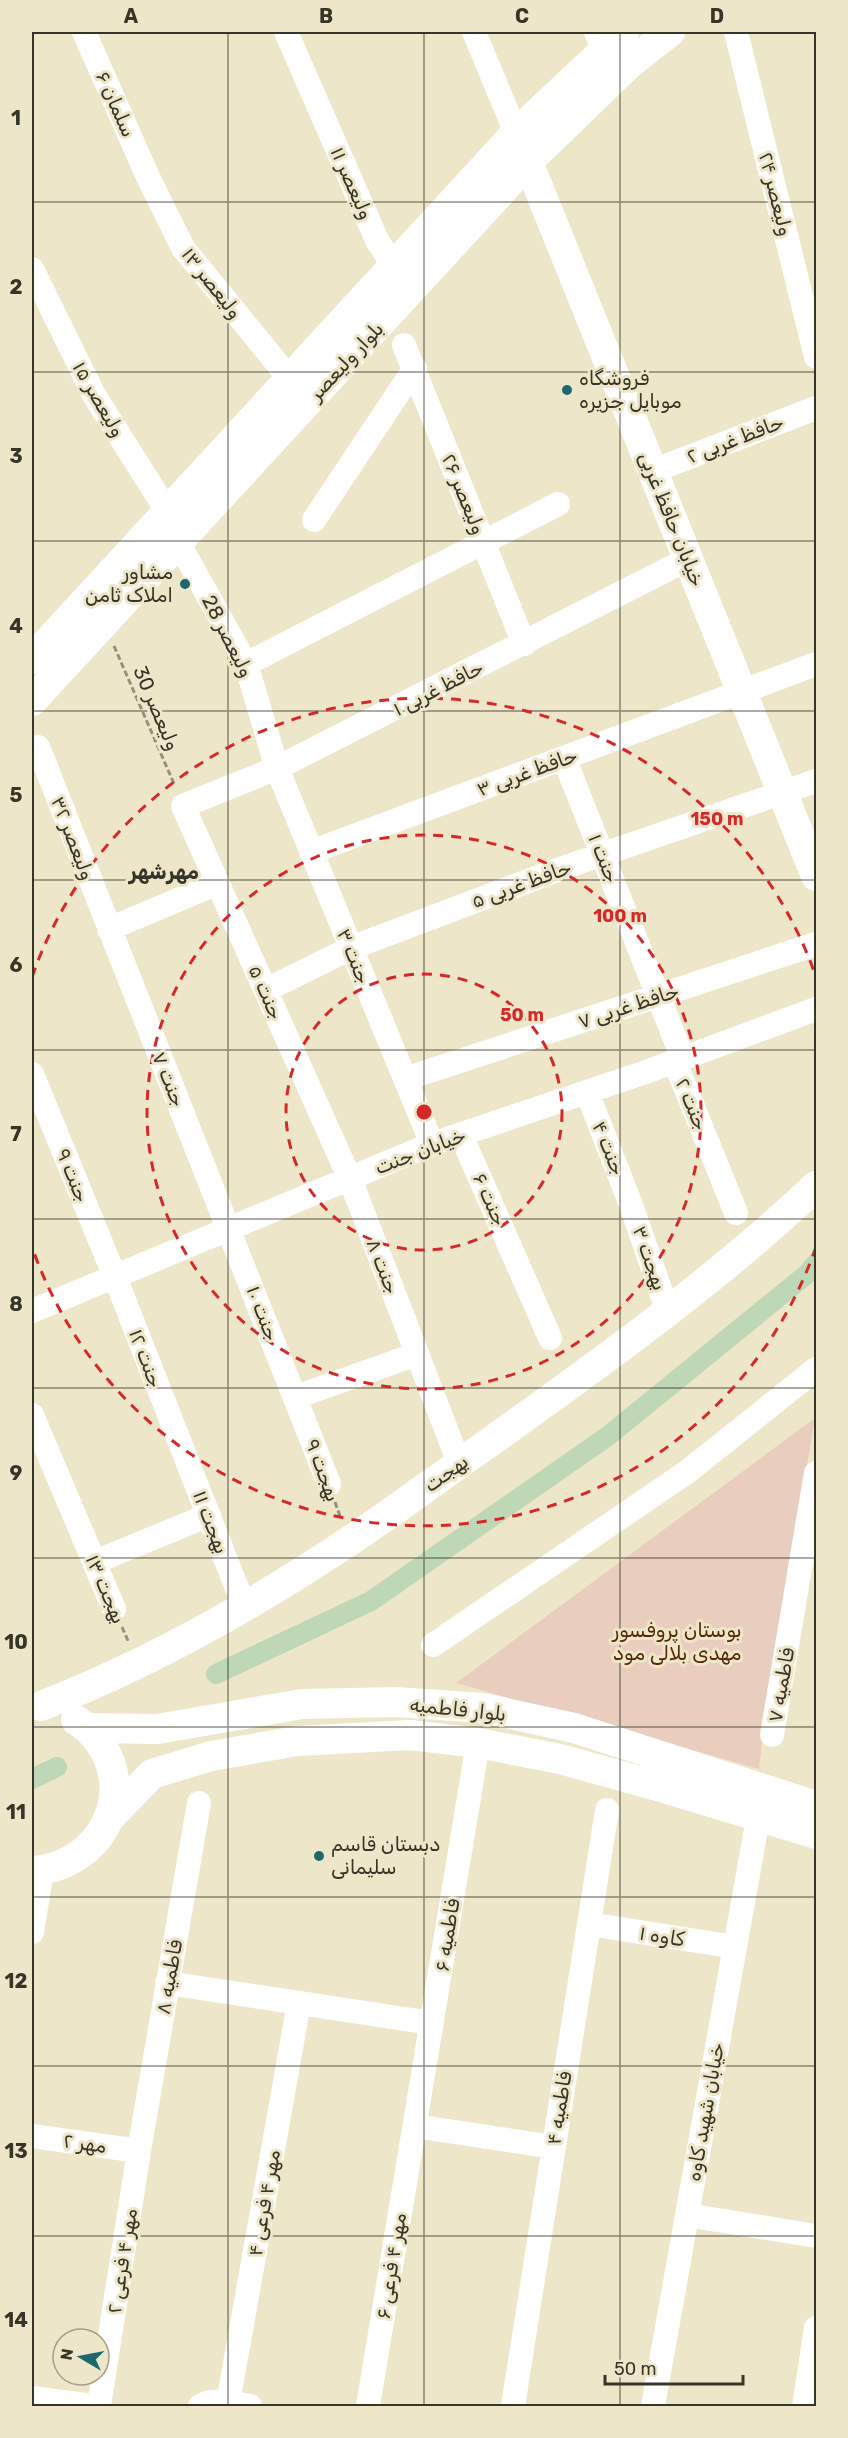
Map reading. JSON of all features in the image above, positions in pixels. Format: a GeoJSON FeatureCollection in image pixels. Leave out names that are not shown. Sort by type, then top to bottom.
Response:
{"type":"FeatureCollection","features":[{"type":"Feature","properties":{"kind":"main road","name":"بلوار ولیعصر"},"geometry":{"type":"LineString","coordinates":[[32,701],[528,163],[629,64],[670,32]]}},
{"type":"Feature","properties":{"kind":"main road","name":"بلوار ولیعصر"},"geometry":{"type":"LineString","coordinates":[[32,659],[516,133],[608,37]]}},
{"type":"Feature","properties":{"kind":"main road","name":"خیابان حافظ غربی"},"geometry":{"type":"LineString","coordinates":[[516,133],[816,876]]}},
{"type":"Feature","properties":{"kind":"main road","name":"بهجت"},"geometry":{"type":"LineString","coordinates":[[36,1706],[89,1688],[138,1664],[244,1606],[349,1542],[668,1312],[772,1228],[816,1186]]}},
{"type":"Feature","properties":{"kind":"main road","name":"بلوار فاطمیه"},"geometry":{"type":"LineString","coordinates":[[88,1728],[157,1729],[302,1704],[396,1702],[483,1708],[574,1728],[816,1806]]}},
{"type":"Feature","properties":{"kind":"main road"},"geometry":{"type":"LineString","coordinates":[[36,1706],[66,1713],[88,1728],[101,1743],[114,1779],[114,1799],[109,1818],[96,1841],[76,1859],[37,1871]]}},
{"type":"Feature","properties":{"kind":"main road","name":"بلوار فاطمیه"},"geometry":{"type":"LineString","coordinates":[[109,1818],[152,1774],[211,1755],[297,1741],[410,1735],[478,1743],[560,1759],[816,1834]]}},
{"type":"Feature","properties":{"kind":"street","name":"سلمان ۶"},"geometry":{"type":"LineString","coordinates":[[84,32],[148,177]]}},
{"type":"Feature","properties":{"kind":"street","name":"ولیعصر ۱۱"},"geometry":{"type":"LineString","coordinates":[[286,32],[377,240],[394,267]]}},
{"type":"Feature","properties":{"kind":"street"},"geometry":{"type":"LineString","coordinates":[[474,32],[516,133]]}},
{"type":"Feature","properties":{"kind":"street","name":"ولیعصر ۲۴"},"geometry":{"type":"LineString","coordinates":[[736,32],[816,357]]}},
{"type":"Feature","properties":{"kind":"street","name":"ولیعصر ۱۳"},"geometry":{"type":"LineString","coordinates":[[148,177],[183,248],[290,379]]}},
{"type":"Feature","properties":{"kind":"street","name":"ولیعصر ۱۵"},"geometry":{"type":"LineString","coordinates":[[34,280],[94,395],[167,511]]}},
{"type":"Feature","properties":{"kind":"street","name":"ولیعصر ۲۶"},"geometry":{"type":"LineString","coordinates":[[404,345],[524,644]]}},
{"type":"Feature","properties":{"kind":"street"},"geometry":{"type":"LineString","coordinates":[[314,520],[415,368]]}},
{"type":"Feature","properties":{"kind":"street","name":"حافظ غربی ۲"},"geometry":{"type":"LineString","coordinates":[[653,471],[816,408]]}},
{"type":"Feature","properties":{"kind":"street"},"geometry":{"type":"LineString","coordinates":[[246,664],[558,504]]}},
{"type":"Feature","properties":{"kind":"street","name":"ولیعصر 28"},"geometry":{"type":"LineString","coordinates":[[178,542],[246,664],[277,768]]}},
{"type":"Feature","properties":{"kind":"street","name":"حافظ غربی ۱"},"geometry":{"type":"LineString","coordinates":[[183,806],[277,768],[688,559]]}},
{"type":"Feature","properties":{"kind":"street","name":"حافظ غربی ۳"},"geometry":{"type":"LineString","coordinates":[[311,852],[816,664]]}},
{"type":"Feature","properties":{"kind":"street","name":"ولیعصر ۳۲"},"geometry":{"type":"LineString","coordinates":[[38,747],[109,929]]}},
{"type":"Feature","properties":{"kind":"street","name":"جنت ۱"},"geometry":{"type":"LineString","coordinates":[[564,758],[658,996],[679,1060]]}},
{"type":"Feature","properties":{"kind":"street","name":"جنت ۳"},"geometry":{"type":"LineString","coordinates":[[277,768],[432,1144]]}},
{"type":"Feature","properties":{"kind":"street","name":"حافظ غربی ۵"},"geometry":{"type":"LineString","coordinates":[[266,990],[351,948],[602,855],[816,781]]}},
{"type":"Feature","properties":{"kind":"street","name":"جنت ۵"},"geometry":{"type":"LineString","coordinates":[[183,806],[350,1179]]}},
{"type":"Feature","properties":{"kind":"street"},"geometry":{"type":"LineString","coordinates":[[109,929],[218,883]]}},
{"type":"Feature","properties":{"kind":"street","name":"جنت ۷"},"geometry":{"type":"LineString","coordinates":[[109,929],[230,1229]]}},
{"type":"Feature","properties":{"kind":"street","name":"حافظ غربی ۷"},"geometry":{"type":"LineString","coordinates":[[405,1079],[816,944]]}},
{"type":"Feature","properties":{"kind":"street","name":"خیابان جنت"},"geometry":{"type":"LineString","coordinates":[[32,1311],[432,1144],[679,1060],[816,1010]]}},
{"type":"Feature","properties":{"kind":"street","name":"جنت ۲"},"geometry":{"type":"LineString","coordinates":[[679,1060],[735,1214]]}},
{"type":"Feature","properties":{"kind":"street","name":"جنت ۹"},"geometry":{"type":"LineString","coordinates":[[32,1074],[115,1277]]}},
{"type":"Feature","properties":{"kind":"street","name":"جنت ۴"},"geometry":{"type":"LineString","coordinates":[[587,1092],[631,1204]]}},
{"type":"Feature","properties":{"kind":"street","name":"جنت ۶"},"geometry":{"type":"LineString","coordinates":[[461,1134],[550,1338]]}},
{"type":"Feature","properties":{"kind":"street","name":"جنت ۸"},"geometry":{"type":"LineString","coordinates":[[350,1179],[459,1463]]}},
{"type":"Feature","properties":{"kind":"street","name":"بهجت ۳"},"geometry":{"type":"LineString","coordinates":[[631,1204],[668,1312]]}},
{"type":"Feature","properties":{"kind":"street","name":"جنت ۱۰"},"geometry":{"type":"LineString","coordinates":[[230,1229],[296,1397]]}},
{"type":"Feature","properties":{"kind":"street","name":"جنت ۱۲"},"geometry":{"type":"LineString","coordinates":[[115,1277],[177,1438]]}},
{"type":"Feature","properties":{"kind":"street"},"geometry":{"type":"LineString","coordinates":[[296,1397],[417,1354]]}},
{"type":"Feature","properties":{"kind":"street"},"geometry":{"type":"LineString","coordinates":[[433,1646],[687,1472],[816,1369]]}},
{"type":"Feature","properties":{"kind":"street","name":"بهجت ۹"},"geometry":{"type":"LineString","coordinates":[[296,1397],[329,1484]]}},
{"type":"Feature","properties":{"kind":"street","name":"بهجت ۱۳"},"geometry":{"type":"LineString","coordinates":[[32,1415],[114,1609]]}},
{"type":"Feature","properties":{"kind":"street","name":"بهجت ۱۱"},"geometry":{"type":"LineString","coordinates":[[177,1438],[244,1606]]}},
{"type":"Feature","properties":{"kind":"street","name":"فاطمیه ۷"},"geometry":{"type":"LineString","coordinates":[[772,1735],[807,1584],[816,1473]]}},
{"type":"Feature","properties":{"kind":"street"},"geometry":{"type":"LineString","coordinates":[[94,1562],[209,1515]]}},
{"type":"Feature","properties":{"kind":"street","name":"فاطمیه ۶"},"geometry":{"type":"LineString","coordinates":[[415,2126],[478,1743]]}},
{"type":"Feature","properties":{"kind":"street","name":"فاطمیه ۸"},"geometry":{"type":"LineString","coordinates":[[139,2151],[199,1803]]}},
{"type":"Feature","properties":{"kind":"street","name":"فاطمیه ۴"},"geometry":{"type":"LineString","coordinates":[[513,2406],[607,1810]]}},
{"type":"Feature","properties":{"kind":"street","name":"خیابان شهید کاوه"},"geometry":{"type":"LineString","coordinates":[[653,2406],[758,1818]]}},
{"type":"Feature","properties":{"kind":"street"},"geometry":{"type":"LineString","coordinates":[[32,1932],[37,1871]]}},
{"type":"Feature","properties":{"kind":"street","name":"کاوه ۱"},"geometry":{"type":"LineString","coordinates":[[589,1924],[735,1947]]}},
{"type":"Feature","properties":{"kind":"street"},"geometry":{"type":"LineString","coordinates":[[167,1983],[432,2023]]}},
{"type":"Feature","properties":{"kind":"street","name":"مهر ۴ فرعی ۴"},"geometry":{"type":"LineString","coordinates":[[239,2405],[299,2003]]}},
{"type":"Feature","properties":{"kind":"street"},"geometry":{"type":"LineString","coordinates":[[415,2126],[553,2146]]}},
{"type":"Feature","properties":{"kind":"street","name":"مهر ۴ فرعی ۶"},"geometry":{"type":"LineString","coordinates":[[368,2406],[415,2126]]}},
{"type":"Feature","properties":{"kind":"street","name":"مهر ۲"},"geometry":{"type":"LineString","coordinates":[[32,2136],[139,2151]]}},
{"type":"Feature","properties":{"kind":"street","name":"مهر ۴ فرعی ۲"},"geometry":{"type":"LineString","coordinates":[[99,2406],[139,2151]]}},
{"type":"Feature","properties":{"kind":"street"},"geometry":{"type":"LineString","coordinates":[[687,2215],[816,2236]]}},
{"type":"Feature","properties":{"kind":"street"},"geometry":{"type":"LineString","coordinates":[[809,2398],[816,2328]]}},
{"type":"Feature","properties":{"kind":"street"},"geometry":{"type":"LineString","coordinates":[[32,2398],[94,2406]]}},
{"type":"Feature","properties":{"kind":"street"},"geometry":{"type":"LineString","coordinates":[[200,2406],[218,2401],[239,2405]]}},
{"type":"Feature","properties":{"kind":"path","name":"ولیعصر 30"},"geometry":{"type":"LineString","coordinates":[[104,623],[183,806]]}},
{"type":"Feature","properties":{"kind":"path","name":"بهجت ۹"},"geometry":{"type":"LineString","coordinates":[[329,1484],[349,1542]]}},
{"type":"Feature","properties":{"kind":"path","name":"بهجت ۱۳"},"geometry":{"type":"LineString","coordinates":[[114,1609],[138,1664]]}},
{"type":"Feature","properties":{"kind":"green space","name":"بوستان پروفسور مهدی بلالی مود"},"geometry":{"type":"Polygon","coordinates":[[[815,1418],[767,1700],[759,1769],[456,1683],[815,1418]]]}},
{"type":"Feature","properties":{"kind":"waterway"},"geometry":{"type":"LineString","coordinates":[[216,1674],[371,1601],[608,1436],[807,1274],[816,1263]]}},
{"type":"Feature","properties":{"kind":"waterway"},"geometry":{"type":"LineString","coordinates":[[32,1779],[57,1767]]}},
{"type":"Feature","properties":{"kind":"place","name":"فروشگاه موبایل جزیره"},"geometry":{"type":"Point","coordinates":[567,390]}},
{"type":"Feature","properties":{"kind":"place","name":"مشاور املاک ثامن"},"geometry":{"type":"Point","coordinates":[185,584]}},
{"type":"Feature","properties":{"kind":"place","name":"دبستان قاسم سلیمانی"},"geometry":{"type":"Point","coordinates":[319,1856]}},
{"type":"Feature","properties":{"kind":"district","name":"مهرشهر"},"geometry":{"type":"Point","coordinates":[164,871]}}]}
